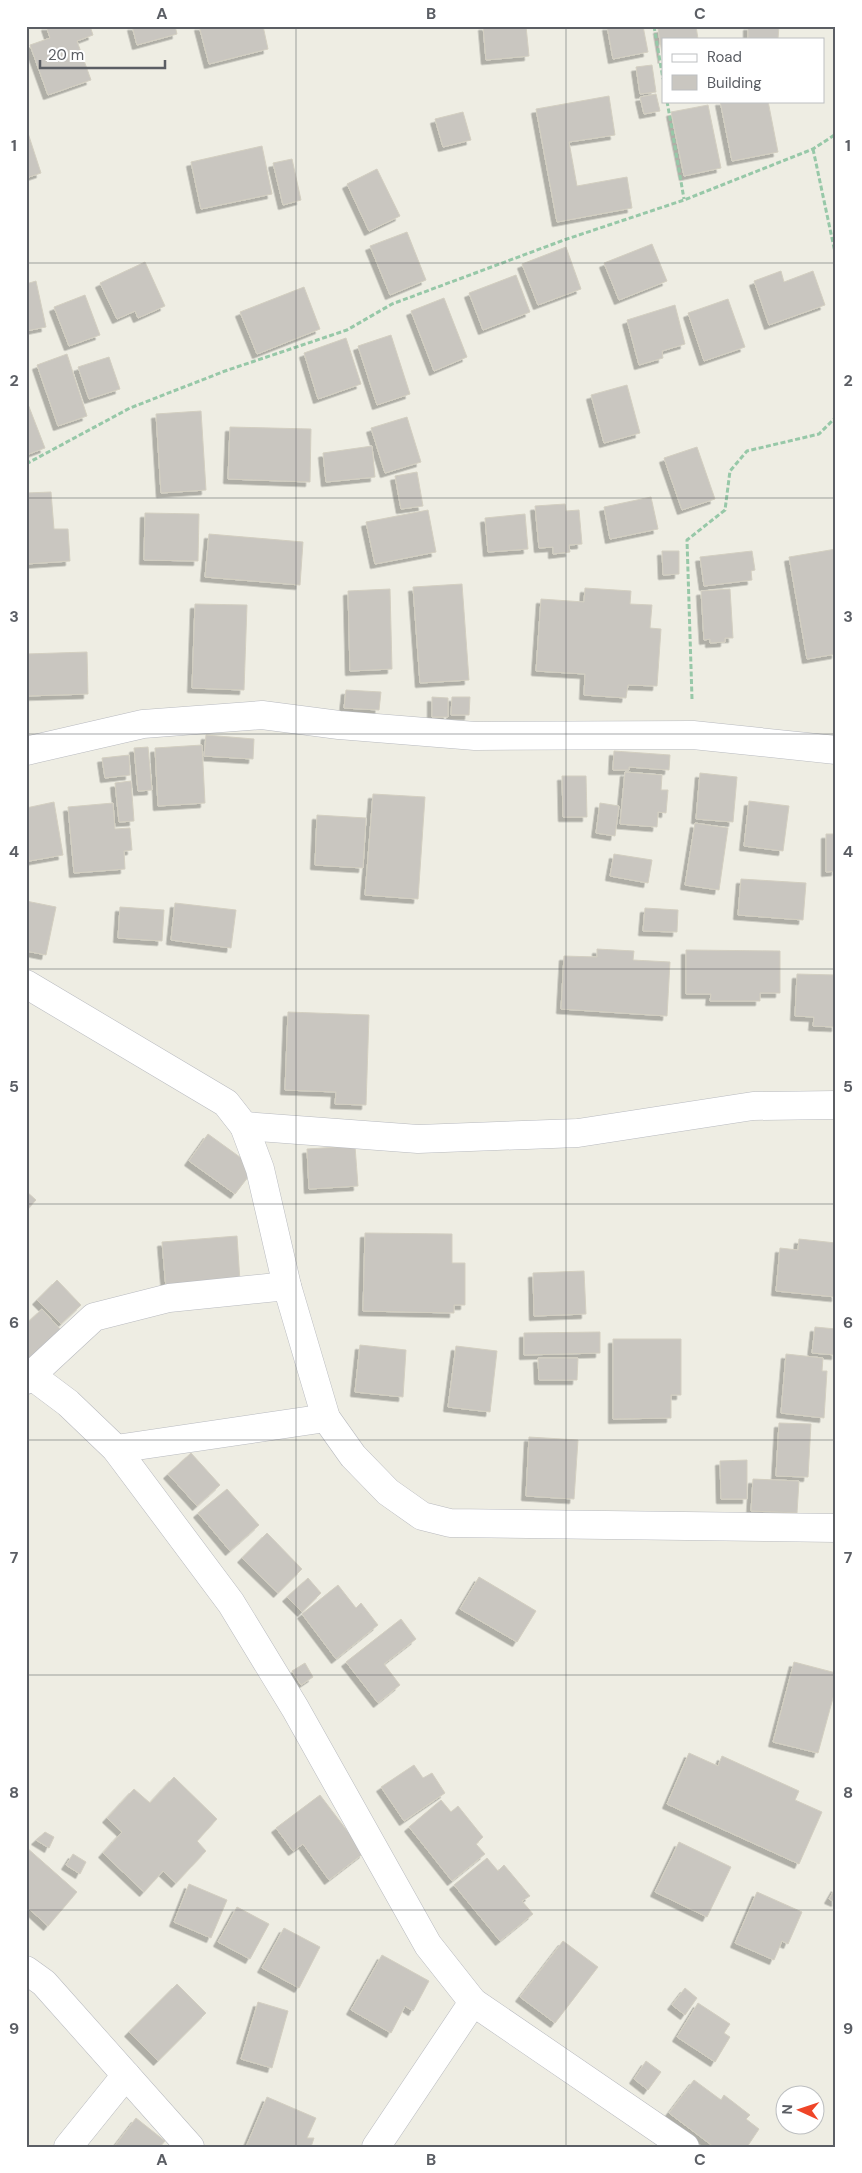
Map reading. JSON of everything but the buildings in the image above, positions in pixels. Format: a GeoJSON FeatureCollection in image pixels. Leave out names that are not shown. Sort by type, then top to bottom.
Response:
{"type":"FeatureCollection","features":[{"type":"Feature","properties":{"kind":"street"},"geometry":{"type":"LineString","coordinates":[[26,751],[143,724],[262,716],[339,725],[475,736],[693,735],[836,750]]}},
{"type":"Feature","properties":{"kind":"street"},"geometry":{"type":"LineString","coordinates":[[26,984],[226,1104],[244,1126],[260,1168],[287,1286],[326,1418],[353,1456],[388,1492],[422,1516],[450,1523],[836,1528]]}},
{"type":"Feature","properties":{"kind":"street"},"geometry":{"type":"LineString","coordinates":[[244,1126],[418,1139],[578,1133],[753,1106],[836,1105]]}},
{"type":"Feature","properties":{"kind":"street"},"geometry":{"type":"LineString","coordinates":[[287,1286],[169,1298],[94,1318],[29,1378],[68,1403],[116,1449],[231,1603],[295,1708],[428,1945],[473,2002],[685,2147]]}},
{"type":"Feature","properties":{"kind":"street"},"geometry":{"type":"LineString","coordinates":[[116,1449],[326,1418]]}},
{"type":"Feature","properties":{"kind":"street"},"geometry":{"type":"LineString","coordinates":[[26,1970],[44,1984],[190,2147]]}},
{"type":"Feature","properties":{"kind":"street"},"geometry":{"type":"LineString","coordinates":[[376,2147],[473,2002]]}},
{"type":"Feature","properties":{"kind":"street"},"geometry":{"type":"LineString","coordinates":[[68,2147],[126,2075]]}},
{"type":"Feature","properties":{"kind":"path"},"geometry":{"type":"LineString","coordinates":[[654,26],[662,73]]}},
{"type":"Feature","properties":{"kind":"path"},"geometry":{"type":"LineString","coordinates":[[667,102],[684,200]]}},
{"type":"Feature","properties":{"kind":"path"},"geometry":{"type":"LineString","coordinates":[[26,464],[130,408],[225,371],[347,330],[401,301],[564,240],[684,200],[813,149],[836,134]]}},
{"type":"Feature","properties":{"kind":"path"},"geometry":{"type":"LineString","coordinates":[[813,149],[836,257]]}},
{"type":"Feature","properties":{"kind":"path"},"geometry":{"type":"LineString","coordinates":[[693,735],[688,540],[725,510],[730,471],[747,451],[819,434],[836,417]]}}]}
